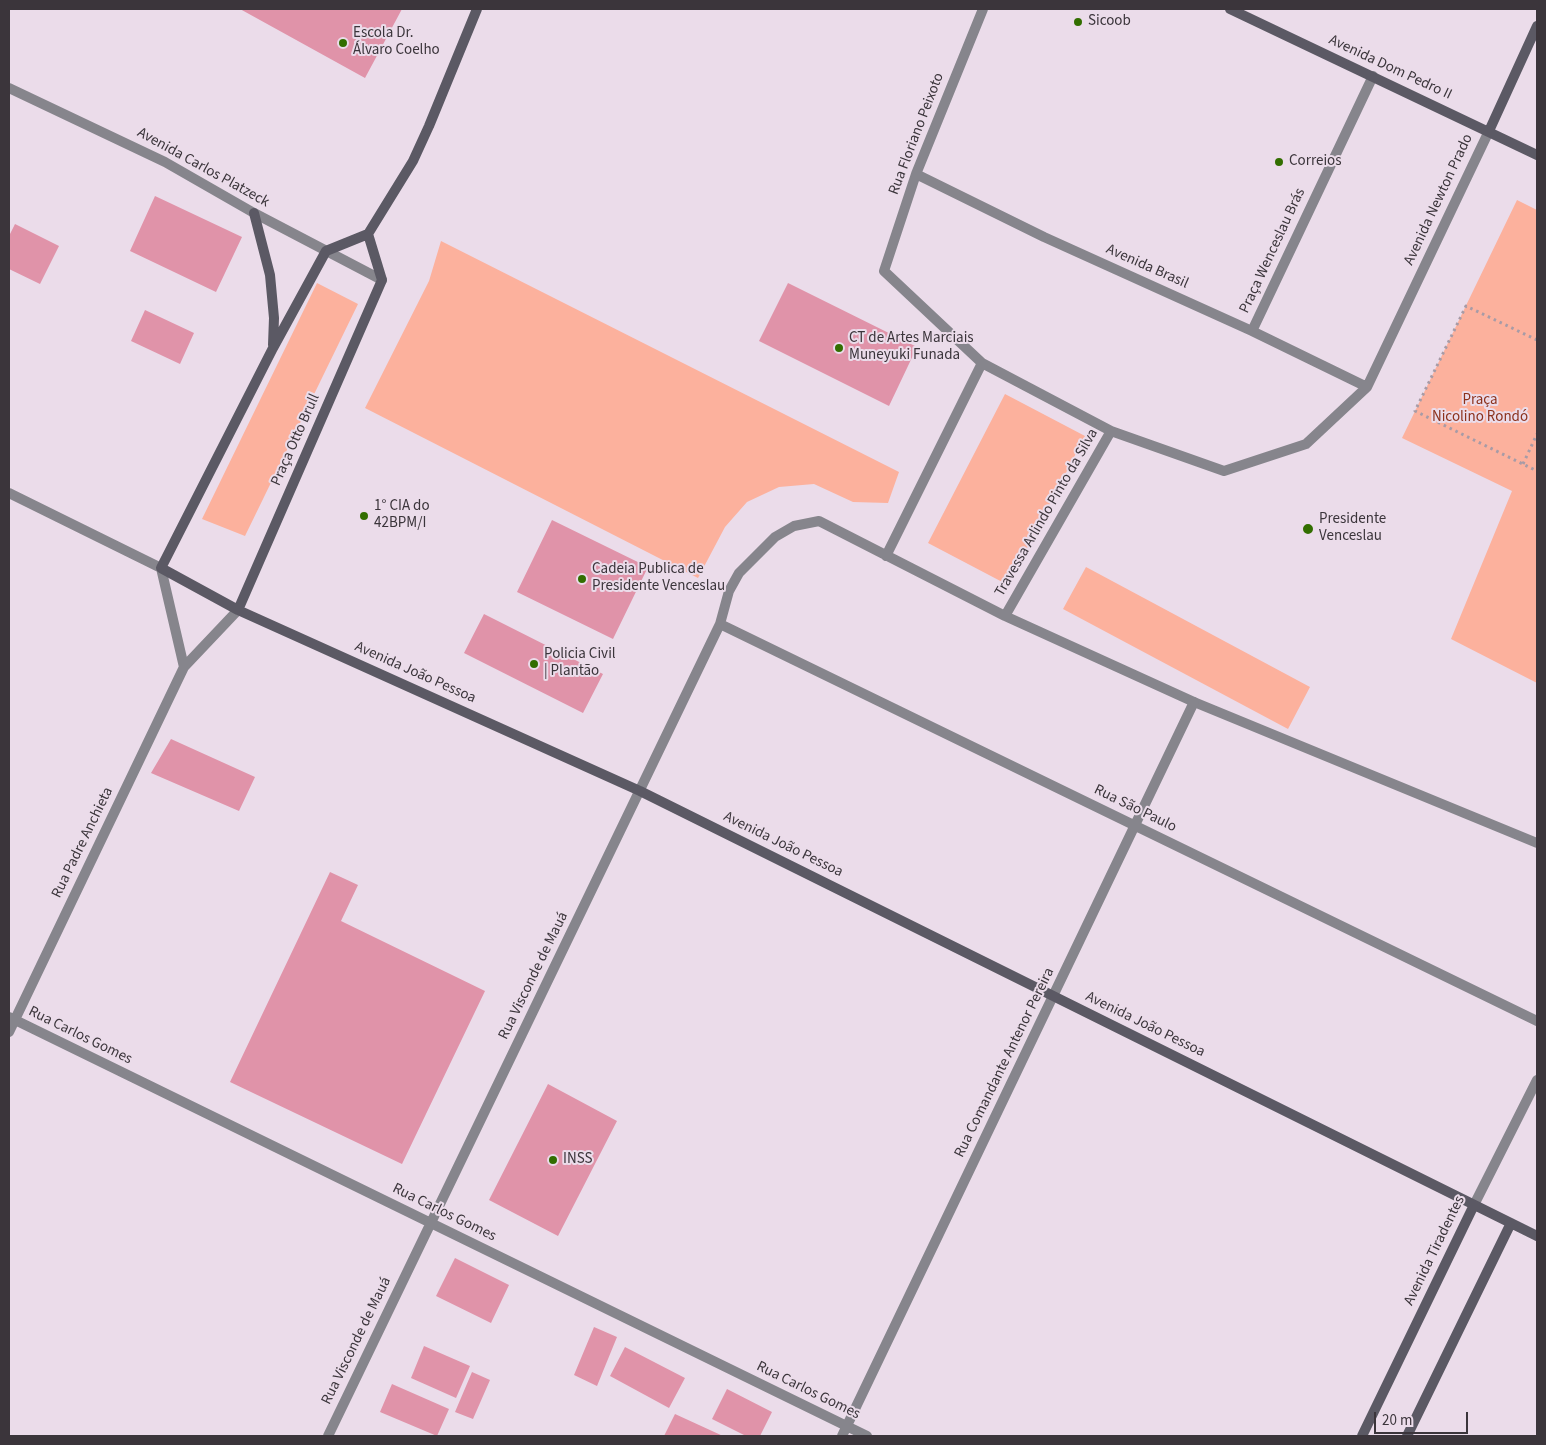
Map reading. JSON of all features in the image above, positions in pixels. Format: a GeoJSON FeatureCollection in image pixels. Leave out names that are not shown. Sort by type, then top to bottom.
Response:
{"type":"FeatureCollection","features":[{"type":"Feature","properties":{"kind":"main road"},"geometry":{"type":"LineString","coordinates":[[161,568],[273,348],[326,252],[368,234],[420,147],[477,9]]}},
{"type":"Feature","properties":{"kind":"main road","name":"Avenida Dom Pedro II"},"geometry":{"type":"LineString","coordinates":[[1230,9],[1537,155]]}},
{"type":"Feature","properties":{"kind":"main road","name":"Avenida Newton Prado"},"geometry":{"type":"LineString","coordinates":[[1489,131],[1537,26]]}},
{"type":"Feature","properties":{"kind":"main road"},"geometry":{"type":"LineString","coordinates":[[254,213],[270,275],[274,318],[273,348]]}},
{"type":"Feature","properties":{"kind":"main road"},"geometry":{"type":"LineString","coordinates":[[368,234],[382,280]]}},
{"type":"Feature","properties":{"kind":"main road","name":"Praça Otto Brull"},"geometry":{"type":"LineString","coordinates":[[238,610],[382,280]]}},
{"type":"Feature","properties":{"kind":"main road","name":"Avenida João Pessoa"},"geometry":{"type":"LineString","coordinates":[[161,568],[238,610],[640,790],[1537,1236]]}},
{"type":"Feature","properties":{"kind":"main road","name":"Avenida Tiradentes"},"geometry":{"type":"LineString","coordinates":[[1362,1436],[1474,1205]]}},
{"type":"Feature","properties":{"kind":"main road"},"geometry":{"type":"LineString","coordinates":[[1407,1436],[1511,1223]]}},
{"type":"Feature","properties":{"kind":"street","name":"Rua Floriano Peixoto"},"geometry":{"type":"LineString","coordinates":[[884,271],[916,174],[983,9]]}},
{"type":"Feature","properties":{"kind":"street","name":"Praça Wenceslau Brás"},"geometry":{"type":"LineString","coordinates":[[1252,331],[1373,76]]}},
{"type":"Feature","properties":{"kind":"street","name":"Avenida Carlos Platzeck"},"geometry":{"type":"LineString","coordinates":[[9,88],[166,162],[254,213],[382,280]]}},
{"type":"Feature","properties":{"kind":"street","name":"Avenida Newton Prado"},"geometry":{"type":"LineString","coordinates":[[1367,387],[1489,131]]}},
{"type":"Feature","properties":{"kind":"street","name":"Avenida Brasil"},"geometry":{"type":"LineString","coordinates":[[916,174],[1044,237],[1252,331],[1367,387]]}},
{"type":"Feature","properties":{"kind":"street","name":"Travessa Arlindo Pinto da Silva"},"geometry":{"type":"LineString","coordinates":[[775,538],[794,526],[819,521],[1005,616],[1111,431],[982,363],[884,271]]}},
{"type":"Feature","properties":{"kind":"street"},"geometry":{"type":"LineString","coordinates":[[886,556],[982,363]]}},
{"type":"Feature","properties":{"kind":"street"},"geometry":{"type":"LineString","coordinates":[[1111,431],[1224,471],[1306,444],[1367,387]]}},
{"type":"Feature","properties":{"kind":"street","name":"Avenida João Pessoa"},"geometry":{"type":"LineString","coordinates":[[9,493],[161,568]]}},
{"type":"Feature","properties":{"kind":"street","name":"Rua Visconde de Mauá"},"geometry":{"type":"LineString","coordinates":[[328,1436],[720,624],[729,591],[739,573],[775,538]]}},
{"type":"Feature","properties":{"kind":"street"},"geometry":{"type":"LineString","coordinates":[[161,568],[184,666]]}},
{"type":"Feature","properties":{"kind":"street","name":"Rua Padre Anchieta"},"geometry":{"type":"LineString","coordinates":[[9,1032],[12,1019],[184,666],[238,610]]}},
{"type":"Feature","properties":{"kind":"street"},"geometry":{"type":"LineString","coordinates":[[1005,616],[1194,702],[1537,843]]}},
{"type":"Feature","properties":{"kind":"street","name":"Rua São Paulo"},"geometry":{"type":"LineString","coordinates":[[720,624],[1537,1021]]}},
{"type":"Feature","properties":{"kind":"street","name":"Rua Comandante Antenor Pereira"},"geometry":{"type":"LineString","coordinates":[[844,1431],[1194,702]]}},
{"type":"Feature","properties":{"kind":"street","name":"Rua Carlos Gomes"},"geometry":{"type":"LineString","coordinates":[[12,1019],[431,1224],[844,1431],[867,1436]]}},
{"type":"Feature","properties":{"kind":"street","name":"Avenida Tiradentes"},"geometry":{"type":"LineString","coordinates":[[1474,1205],[1537,1080]]}},
{"type":"Feature","properties":{"kind":"path"},"geometry":{"type":"LineString","coordinates":[[1537,340],[1466,306],[1415,411],[1537,471]]}},
{"type":"Feature","properties":{"kind":"path"},"geometry":{"type":"LineString","coordinates":[[1523,464],[1537,434]]}},
{"type":"Feature","properties":{"kind":"green space","name":"Praça Nicolino Rondó"},"geometry":{"type":"Polygon","coordinates":[[[1517,200],[1537,210],[1537,683],[1451,639],[1512,491],[1402,438],[1517,200]]]}},
{"type":"Feature","properties":{"kind":"green space"},"geometry":{"type":"Polygon","coordinates":[[[441,241],[899,472],[888,503],[853,502],[814,484],[779,487],[747,502],[725,527],[698,578],[365,408],[429,281],[441,241]]]}},
{"type":"Feature","properties":{"kind":"green space"},"geometry":{"type":"Polygon","coordinates":[[[317,283],[358,304],[245,536],[202,519],[317,283]]]}},
{"type":"Feature","properties":{"kind":"green space"},"geometry":{"type":"Polygon","coordinates":[[[1005,394],[1085,436],[1008,585],[928,543],[1005,394]]]}},
{"type":"Feature","properties":{"kind":"green space"},"geometry":{"type":"Polygon","coordinates":[[[1086,567],[1310,687],[1288,729],[1063,609],[1086,567]]]}},
{"type":"Feature","properties":{"kind":"building","name":"Escola Dr. Álvaro Coelho"},"geometry":{"type":"Polygon","coordinates":[[[240,9],[402,9],[365,78],[240,9]]]}},
{"type":"Feature","properties":{"kind":"building"},"geometry":{"type":"Polygon","coordinates":[[[155,196],[242,237],[216,292],[130,251],[155,196]]]}},
{"type":"Feature","properties":{"kind":"building"},"geometry":{"type":"Polygon","coordinates":[[[15,224],[59,246],[40,284],[9,269],[9,236],[15,224]]]}},
{"type":"Feature","properties":{"kind":"building"},"geometry":{"type":"Polygon","coordinates":[[[788,283],[917,347],[889,406],[759,341],[788,283]]]}},
{"type":"Feature","properties":{"kind":"building"},"geometry":{"type":"Polygon","coordinates":[[[145,310],[194,333],[180,364],[131,341],[145,310]]]}},
{"type":"Feature","properties":{"kind":"building","name":"Cadeia Publica de Presidente Venceslau"},"geometry":{"type":"Polygon","coordinates":[[[552,520],[648,567],[613,639],[517,592],[552,520]]]}},
{"type":"Feature","properties":{"kind":"building","name":"Policia Civil | Plantão"},"geometry":{"type":"Polygon","coordinates":[[[484,614],[603,674],[583,713],[464,653],[484,614]]]}},
{"type":"Feature","properties":{"kind":"building"},"geometry":{"type":"Polygon","coordinates":[[[171,739],[255,777],[239,811],[151,773],[171,739]]]}},
{"type":"Feature","properties":{"kind":"building"},"geometry":{"type":"Polygon","coordinates":[[[330,872],[358,885],[341,921],[485,991],[402,1164],[230,1082],[330,872]]]}},
{"type":"Feature","properties":{"kind":"building","name":"INSS"},"geometry":{"type":"Polygon","coordinates":[[[548,1084],[617,1121],[558,1236],[489,1200],[548,1084]]]}},
{"type":"Feature","properties":{"kind":"building"},"geometry":{"type":"Polygon","coordinates":[[[455,1258],[509,1285],[491,1323],[436,1296],[455,1258]]]}},
{"type":"Feature","properties":{"kind":"building"},"geometry":{"type":"Polygon","coordinates":[[[594,1327],[617,1337],[597,1386],[574,1375],[594,1327]]]}},
{"type":"Feature","properties":{"kind":"building"},"geometry":{"type":"Polygon","coordinates":[[[424,1346],[470,1366],[456,1398],[411,1378],[424,1346]]]}},
{"type":"Feature","properties":{"kind":"building"},"geometry":{"type":"Polygon","coordinates":[[[625,1347],[685,1378],[669,1408],[610,1376],[625,1347]]]}},
{"type":"Feature","properties":{"kind":"building"},"geometry":{"type":"Polygon","coordinates":[[[472,1372],[490,1380],[473,1419],[455,1412],[472,1372]]]}},
{"type":"Feature","properties":{"kind":"building"},"geometry":{"type":"Polygon","coordinates":[[[392,1384],[449,1409],[437,1436],[380,1412],[392,1384]]]}},
{"type":"Feature","properties":{"kind":"building"},"geometry":{"type":"Polygon","coordinates":[[[727,1389],[772,1412],[760,1436],[746,1436],[712,1419],[727,1389]]]}},
{"type":"Feature","properties":{"kind":"building"},"geometry":{"type":"Polygon","coordinates":[[[675,1414],[723,1436],[664,1436],[675,1414]]]}},
{"type":"Feature","properties":{"kind":"place","name":"Sicoob"},"geometry":{"type":"Point","coordinates":[1078,22]}},
{"type":"Feature","properties":{"kind":"place","name":"Escola Dr. Álvaro Coelho"},"geometry":{"type":"Point","coordinates":[343,43]}},
{"type":"Feature","properties":{"kind":"place","name":"Correios"},"geometry":{"type":"Point","coordinates":[1279,162]}},
{"type":"Feature","properties":{"kind":"place","name":"CT de Artes Marciais Muneyuki Funada"},"geometry":{"type":"Point","coordinates":[839,348]}},
{"type":"Feature","properties":{"kind":"place","name":"1° CIA do 42BPM/I"},"geometry":{"type":"Point","coordinates":[364,516]}},
{"type":"Feature","properties":{"kind":"place","name":"Presidente Venceslau"},"geometry":{"type":"Point","coordinates":[1308,529]}},
{"type":"Feature","properties":{"kind":"place","name":"Cadeia Publica de Presidente Venceslau"},"geometry":{"type":"Point","coordinates":[582,579]}},
{"type":"Feature","properties":{"kind":"place","name":"Policia Civil | Plantão"},"geometry":{"type":"Point","coordinates":[534,664]}},
{"type":"Feature","properties":{"kind":"place","name":"INSS"},"geometry":{"type":"Point","coordinates":[553,1160]}}]}
